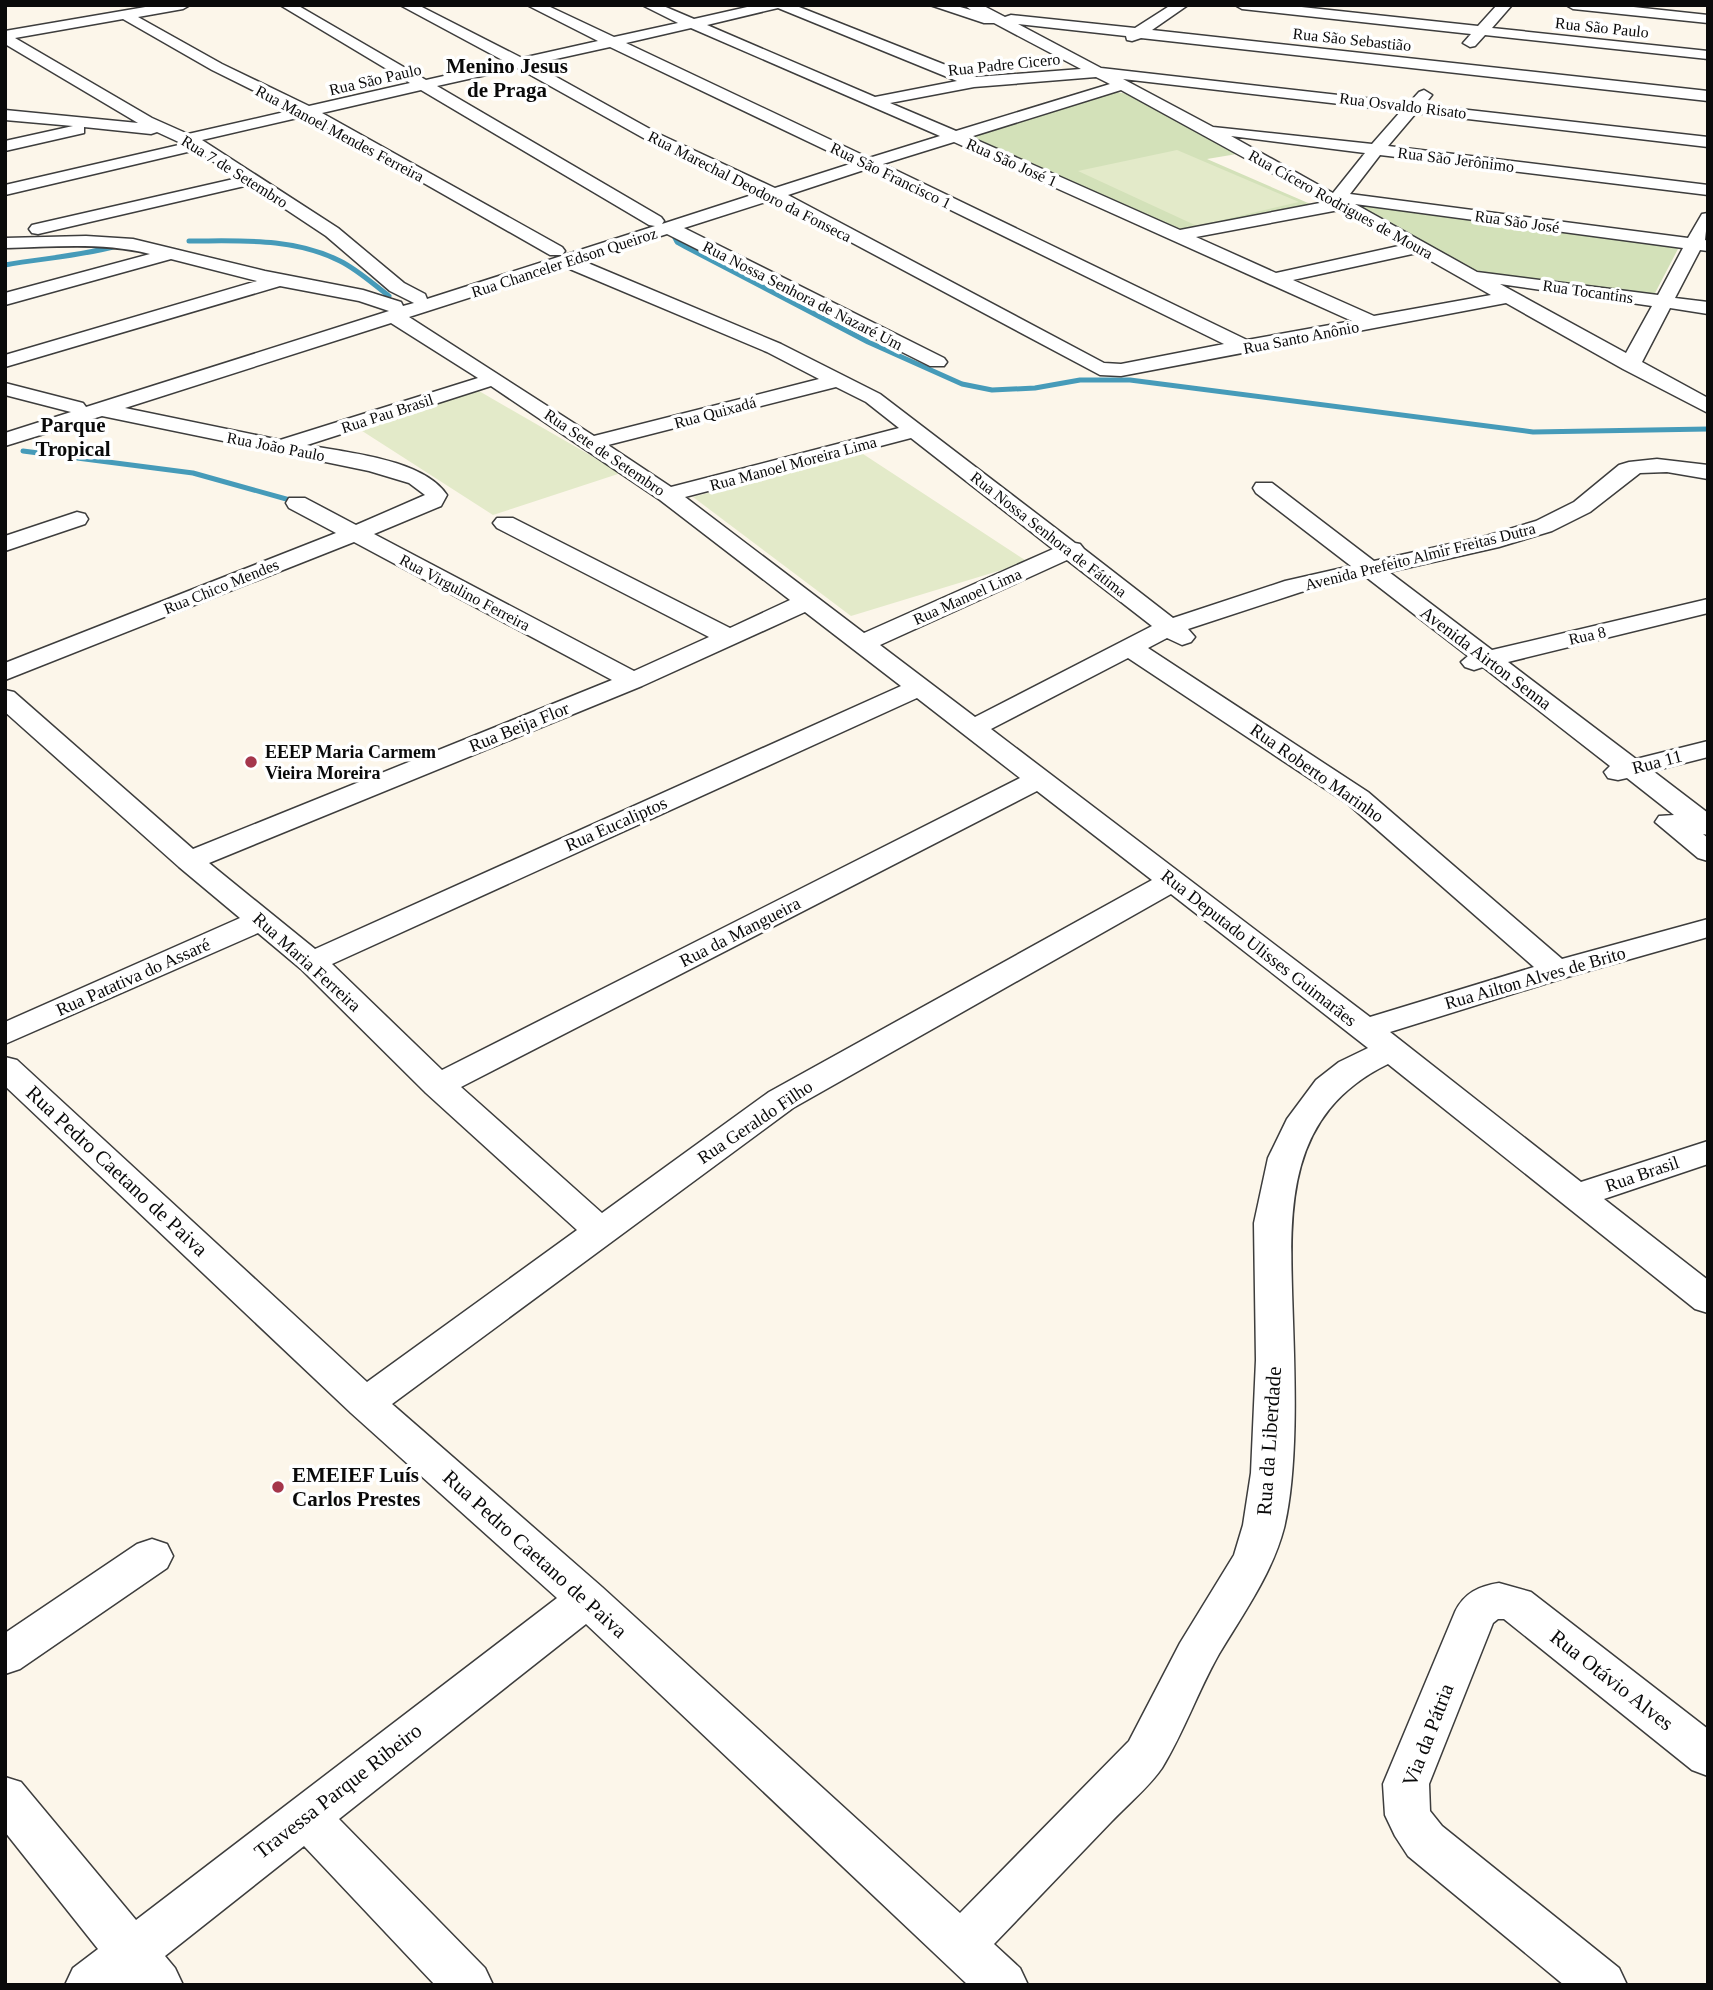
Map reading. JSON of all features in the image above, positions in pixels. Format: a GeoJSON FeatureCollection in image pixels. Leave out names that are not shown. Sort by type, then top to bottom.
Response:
{"type":"FeatureCollection","features":[{"type":"Feature","properties":{"kind":"street"},"geometry":{"type":"LineString","coordinates":[[5,36],[183,5]]}},
{"type":"Feature","properties":{"kind":"street","name":"Rua Nossa Senhora de Nazaré Um"},"geometry":{"type":"LineString","coordinates":[[287,5],[662,224],[937,362]]}},
{"type":"Feature","properties":{"kind":"street","name":"Rua Marechal Deodoro da Fonseca"},"geometry":{"type":"LineString","coordinates":[[407,5],[520,63],[653,137],[768,191],[1093,366]]}},
{"type":"Feature","properties":{"kind":"street","name":"Rua São Francisco 1"},"geometry":{"type":"LineString","coordinates":[[534,5],[1247,348]]}},
{"type":"Feature","properties":{"kind":"street","name":"Rua São José 1"},"geometry":{"type":"LineString","coordinates":[[649,5],[693,22],[1373,323]]}},
{"type":"Feature","properties":{"kind":"street","name":"Rua São Paulo"},"geometry":{"type":"LineString","coordinates":[[5,190],[309,112],[775,5]]}},
{"type":"Feature","properties":{"kind":"street"},"geometry":{"type":"LineString","coordinates":[[781,5],[974,82]]}},
{"type":"Feature","properties":{"kind":"street"},"geometry":{"type":"LineString","coordinates":[[937,5],[998,20]]}},
{"type":"Feature","properties":{"kind":"street","name":"Rua Cícero Rodrigues de Moura"},"geometry":{"type":"LineString","coordinates":[[971,5],[1112,77],[1336,199],[1708,407]]}},
{"type":"Feature","properties":{"kind":"street"},"geometry":{"type":"LineString","coordinates":[[1112,77],[1123,51],[1136,32],[1181,5]]}},
{"type":"Feature","properties":{"kind":"street","name":"Rua São Paulo"},"geometry":{"type":"LineString","coordinates":[[1242,5],[1708,55]]}},
{"type":"Feature","properties":{"kind":"street"},"geometry":{"type":"LineString","coordinates":[[1176,236],[1336,199],[1376,149],[1505,5]]}},
{"type":"Feature","properties":{"kind":"street"},"geometry":{"type":"LineString","coordinates":[[1573,5],[1708,19]]}},
{"type":"Feature","properties":{"kind":"street","name":"Rua Manoel Mendes Ferreira"},"geometry":{"type":"LineString","coordinates":[[125,15],[269,94],[309,112],[561,256],[839,380],[873,398],[917,430]]}},
{"type":"Feature","properties":{"kind":"street","name":"Rua São Sebastião"},"geometry":{"type":"LineString","coordinates":[[998,20],[1136,32],[1708,96]]}},
{"type":"Feature","properties":{"kind":"street","name":"Rua 7 de Setembro"},"geometry":{"type":"LineString","coordinates":[[5,36],[166,131],[193,142],[332,232],[397,287],[418,298]]}},
{"type":"Feature","properties":{"kind":"street","name":"Rua Padre Cicero"},"geometry":{"type":"LineString","coordinates":[[872,102],[974,82],[1112,77]]}},
{"type":"Feature","properties":{"kind":"street","name":"Rua Osvaldo Risato"},"geometry":{"type":"LineString","coordinates":[[1112,77],[1414,106],[1708,142]]}},
{"type":"Feature","properties":{"kind":"street","name":"Rua Chanceler Edson Queiroz"},"geometry":{"type":"LineString","coordinates":[[5,440],[105,410],[561,256],[948,135],[1112,77]]}},
{"type":"Feature","properties":{"kind":"street"},"geometry":{"type":"LineString","coordinates":[[5,115],[166,131]]}},
{"type":"Feature","properties":{"kind":"street"},"geometry":{"type":"LineString","coordinates":[[5,146],[103,125]]}},
{"type":"Feature","properties":{"kind":"street","name":"Rua São Jerônimo"},"geometry":{"type":"LineString","coordinates":[[1203,128],[1708,191]]}},
{"type":"Feature","properties":{"kind":"street"},"geometry":{"type":"LineString","coordinates":[[6,241],[251,180]]}},
{"type":"Feature","properties":{"kind":"street","name":"Rua São José"},"geometry":{"type":"LineString","coordinates":[[1336,199],[1701,245]]}},
{"type":"Feature","properties":{"kind":"street"},"geometry":{"type":"LineString","coordinates":[[1694,378],[1635,367],[1663,301],[1701,245],[1708,218]]}},
{"type":"Feature","properties":{"kind":"street","name":"Rua Sete de Setembro"},"geometry":{"type":"LineString","coordinates":[[6,241],[109,241],[363,296],[394,311],[668,495],[806,602]]}},
{"type":"Feature","properties":{"kind":"street"},"geometry":{"type":"LineString","coordinates":[[1273,279],[1420,247]]}},
{"type":"Feature","properties":{"kind":"street"},"geometry":{"type":"LineString","coordinates":[[5,299],[171,254]]}},
{"type":"Feature","properties":{"kind":"street","name":"Rua Chanceler Edson Queiroz"},"geometry":{"type":"LineString","coordinates":[[5,429],[394,311],[418,298],[561,256]]}},
{"type":"Feature","properties":{"kind":"street","name":"Rua Tocantins"},"geometry":{"type":"LineString","coordinates":[[1468,274],[1708,308]]}},
{"type":"Feature","properties":{"kind":"street"},"geometry":{"type":"LineString","coordinates":[[5,361],[280,280]]}},
{"type":"Feature","properties":{"kind":"street","name":"Rua Santo Anônio"},"geometry":{"type":"LineString","coordinates":[[1093,366],[1121,370],[1508,297]]}},
{"type":"Feature","properties":{"kind":"street","name":"Rua Pau Brasil"},"geometry":{"type":"LineString","coordinates":[[279,447],[494,379]]}},
{"type":"Feature","properties":{"kind":"street","name":"Rua Quixadá"},"geometry":{"type":"LineString","coordinates":[[592,443],[839,380]]}},
{"type":"Feature","properties":{"kind":"street"},"geometry":{"type":"LineString","coordinates":[[5,389],[76,407]]}},
{"type":"Feature","properties":{"kind":"street","name":"Rua João Paulo"},"geometry":{"type":"LineString","coordinates":[[105,410],[279,447],[345,458],[408,476],[435,491],[435,499]]}},
{"type":"Feature","properties":{"kind":"street","name":"Rua Manoel Moreira Lima"},"geometry":{"type":"LineString","coordinates":[[668,495],[917,430]]}},
{"type":"Feature","properties":{"kind":"street","name":"Rua Nossa Senhora de Fátima"},"geometry":{"type":"LineString","coordinates":[[917,430],[1175,633]]}},
{"type":"Feature","properties":{"kind":"street","name":"Avenida Prefeito Almir Freitas Dutra"},"geometry":{"type":"LineString","coordinates":[[981,734],[1175,633],[1306,597],[1364,576],[1514,549],[1564,533],[1605,512],[1654,464],[1708,472]]}},
{"type":"Feature","properties":{"kind":"street","name":"Avenida Airton Senna"},"geometry":{"type":"LineString","coordinates":[[1264,488],[1364,576],[1619,772],[1708,852]]}},
{"type":"Feature","properties":{"kind":"street","name":"Rua Chico Mendes"},"geometry":{"type":"LineString","coordinates":[[5,672],[419,508],[435,499]]}},
{"type":"Feature","properties":{"kind":"street","name":"Rua Virgulino Ferreira"},"geometry":{"type":"LineString","coordinates":[[297,503],[633,681]]}},
{"type":"Feature","properties":{"kind":"street"},"geometry":{"type":"LineString","coordinates":[[5,544],[76,519]]}},
{"type":"Feature","properties":{"kind":"street"},"geometry":{"type":"LineString","coordinates":[[505,523],[729,637]]}},
{"type":"Feature","properties":{"kind":"street","name":"Rua Manoel Lima"},"geometry":{"type":"LineString","coordinates":[[863,643],[1072,550]]}},
{"type":"Feature","properties":{"kind":"street","name":"Rua Beija Flor"},"geometry":{"type":"LineString","coordinates":[[189,861],[633,681],[806,602]]}},
{"type":"Feature","properties":{"kind":"street","name":"Rua Deputado Ulisses Guimarães"},"geometry":{"type":"LineString","coordinates":[[806,602],[1041,778],[1708,1300]]}},
{"type":"Feature","properties":{"kind":"street","name":"Rua 8"},"geometry":{"type":"LineString","coordinates":[[1477,661],[1708,606]]}},
{"type":"Feature","properties":{"kind":"street","name":"Rua Roberto Marinho"},"geometry":{"type":"LineString","coordinates":[[1137,652],[1358,798],[1556,970]]}},
{"type":"Feature","properties":{"kind":"street","name":"Rua Eucaliptos"},"geometry":{"type":"LineString","coordinates":[[312,962],[919,687]]}},
{"type":"Feature","properties":{"kind":"street","name":"Rua Maria Ferreira"},"geometry":{"type":"LineString","coordinates":[[5,698],[189,861],[312,962],[438,1085],[602,1233]]}},
{"type":"Feature","properties":{"kind":"street","name":"Rua 11"},"geometry":{"type":"LineString","coordinates":[[1619,772],[1708,748]]}},
{"type":"Feature","properties":{"kind":"street","name":"Avenida Airton Senna"},"geometry":{"type":"LineString","coordinates":[[1619,772],[1708,827]]}},
{"type":"Feature","properties":{"kind":"street","name":"Rua da Mangueira"},"geometry":{"type":"LineString","coordinates":[[438,1085],[1041,778]]}},
{"type":"Feature","properties":{"kind":"street","name":"Rua Geraldo Filho"},"geometry":{"type":"LineString","coordinates":[[365,1404],[781,1100],[1172,881]]}},
{"type":"Feature","properties":{"kind":"street","name":"Rua Patativa do Assaré"},"geometry":{"type":"LineString","coordinates":[[6,1060],[261,920]]}},
{"type":"Feature","properties":{"kind":"street","name":"Rua Ailton Alves de Brito"},"geometry":{"type":"LineString","coordinates":[[1377,1040],[1556,970],[1708,929]]}},
{"type":"Feature","properties":{"kind":"street","name":"Rua da Liberdade"},"geometry":{"type":"LineString","coordinates":[[961,1945],[1145,1755],[1195,1656],[1254,1559],[1264,1525],[1271,1473],[1275,1360],[1272,1223],[1284,1158],[1304,1119],[1328,1088],[1351,1069],[1377,1040]]}},
{"type":"Feature","properties":{"kind":"street","name":"Rua Pedro Caetano de Paiva"},"geometry":{"type":"LineString","coordinates":[[6,1060],[365,1404],[587,1599],[1003,1985]]}},
{"type":"Feature","properties":{"kind":"street","name":"Rua Brasil"},"geometry":{"type":"LineString","coordinates":[[1576,1196],[1708,1152]]}},
{"type":"Feature","properties":{"kind":"street"},"geometry":{"type":"LineString","coordinates":[[5,1656],[152,1556]]}},
{"type":"Feature","properties":{"kind":"street","name":"Travessa Parque Ribeiro"},"geometry":{"type":"LineString","coordinates":[[90,1985],[144,1968],[306,1816],[587,1599]]}},
{"type":"Feature","properties":{"kind":"street","name":"Via da Pátria"},"geometry":{"type":"LineString","coordinates":[[1516,1604],[1501,1600],[1484,1604],[1476,1612],[1406,1784],[1405,1805],[1409,1822],[1425,1841],[1602,1985]]}},
{"type":"Feature","properties":{"kind":"street","name":"Rua Otávio Alves"},"geometry":{"type":"LineString","coordinates":[[1516,1604],[1708,1756]]}},
{"type":"Feature","properties":{"kind":"street"},"geometry":{"type":"LineString","coordinates":[[5,1797],[144,1968]]}},
{"type":"Feature","properties":{"kind":"street"},"geometry":{"type":"LineString","coordinates":[[306,1816],[468,1985]]}},
{"type":"Feature","properties":{"kind":"green space"},"geometry":{"type":"Polygon","coordinates":[[[1115,92],[1129,94],[1237,154],[1207,159],[1315,206],[1182,232],[966,138],[1115,92]]]}},
{"type":"Feature","properties":{"kind":"green space"},"geometry":{"type":"Polygon","coordinates":[[[1177,150],[1299,202],[1197,226],[1078,171],[1177,150]]]}},
{"type":"Feature","properties":{"kind":"green space"},"geometry":{"type":"Polygon","coordinates":[[[1349,203],[1679,247],[1653,297],[1471,270],[1349,203]]]}},
{"type":"Feature","properties":{"kind":"green space"},"geometry":{"type":"Polygon","coordinates":[[[479,391],[621,473],[493,515],[356,427],[479,391]]]}},
{"type":"Feature","properties":{"kind":"green space"},"geometry":{"type":"Polygon","coordinates":[[[860,452],[1028,562],[851,616],[693,497],[860,452]]]}},
{"type":"Feature","properties":{"kind":"waterway"},"geometry":{"type":"LineString","coordinates":[[674,236],[677,242],[686,247],[868,342],[962,384],[992,390],[1035,388],[1080,380],[1130,380],[1533,432],[1708,429]]}},
{"type":"Feature","properties":{"kind":"waterway"},"geometry":{"type":"LineString","coordinates":[[189,241],[266,242],[304,248],[347,265],[389,296]]}},
{"type":"Feature","properties":{"kind":"waterway"},"geometry":{"type":"LineString","coordinates":[[5,265],[120,245]]}},
{"type":"Feature","properties":{"kind":"waterway"},"geometry":{"type":"LineString","coordinates":[[23,451],[193,473],[297,502]]}},
{"type":"Feature","properties":{"kind":"place","name":"EEEP Maria Carmem Vieira Moreira"},"geometry":{"type":"Point","coordinates":[251,762]}},
{"type":"Feature","properties":{"kind":"place","name":"EMEIEF Luís Carlos Prestes"},"geometry":{"type":"Point","coordinates":[278,1487]}},
{"type":"Feature","properties":{"kind":"district","name":"Menino Jesus de Praga"},"geometry":{"type":"Point","coordinates":[507,78]}},
{"type":"Feature","properties":{"kind":"district","name":"Parque Tropical"},"geometry":{"type":"Point","coordinates":[73,437]}}]}
